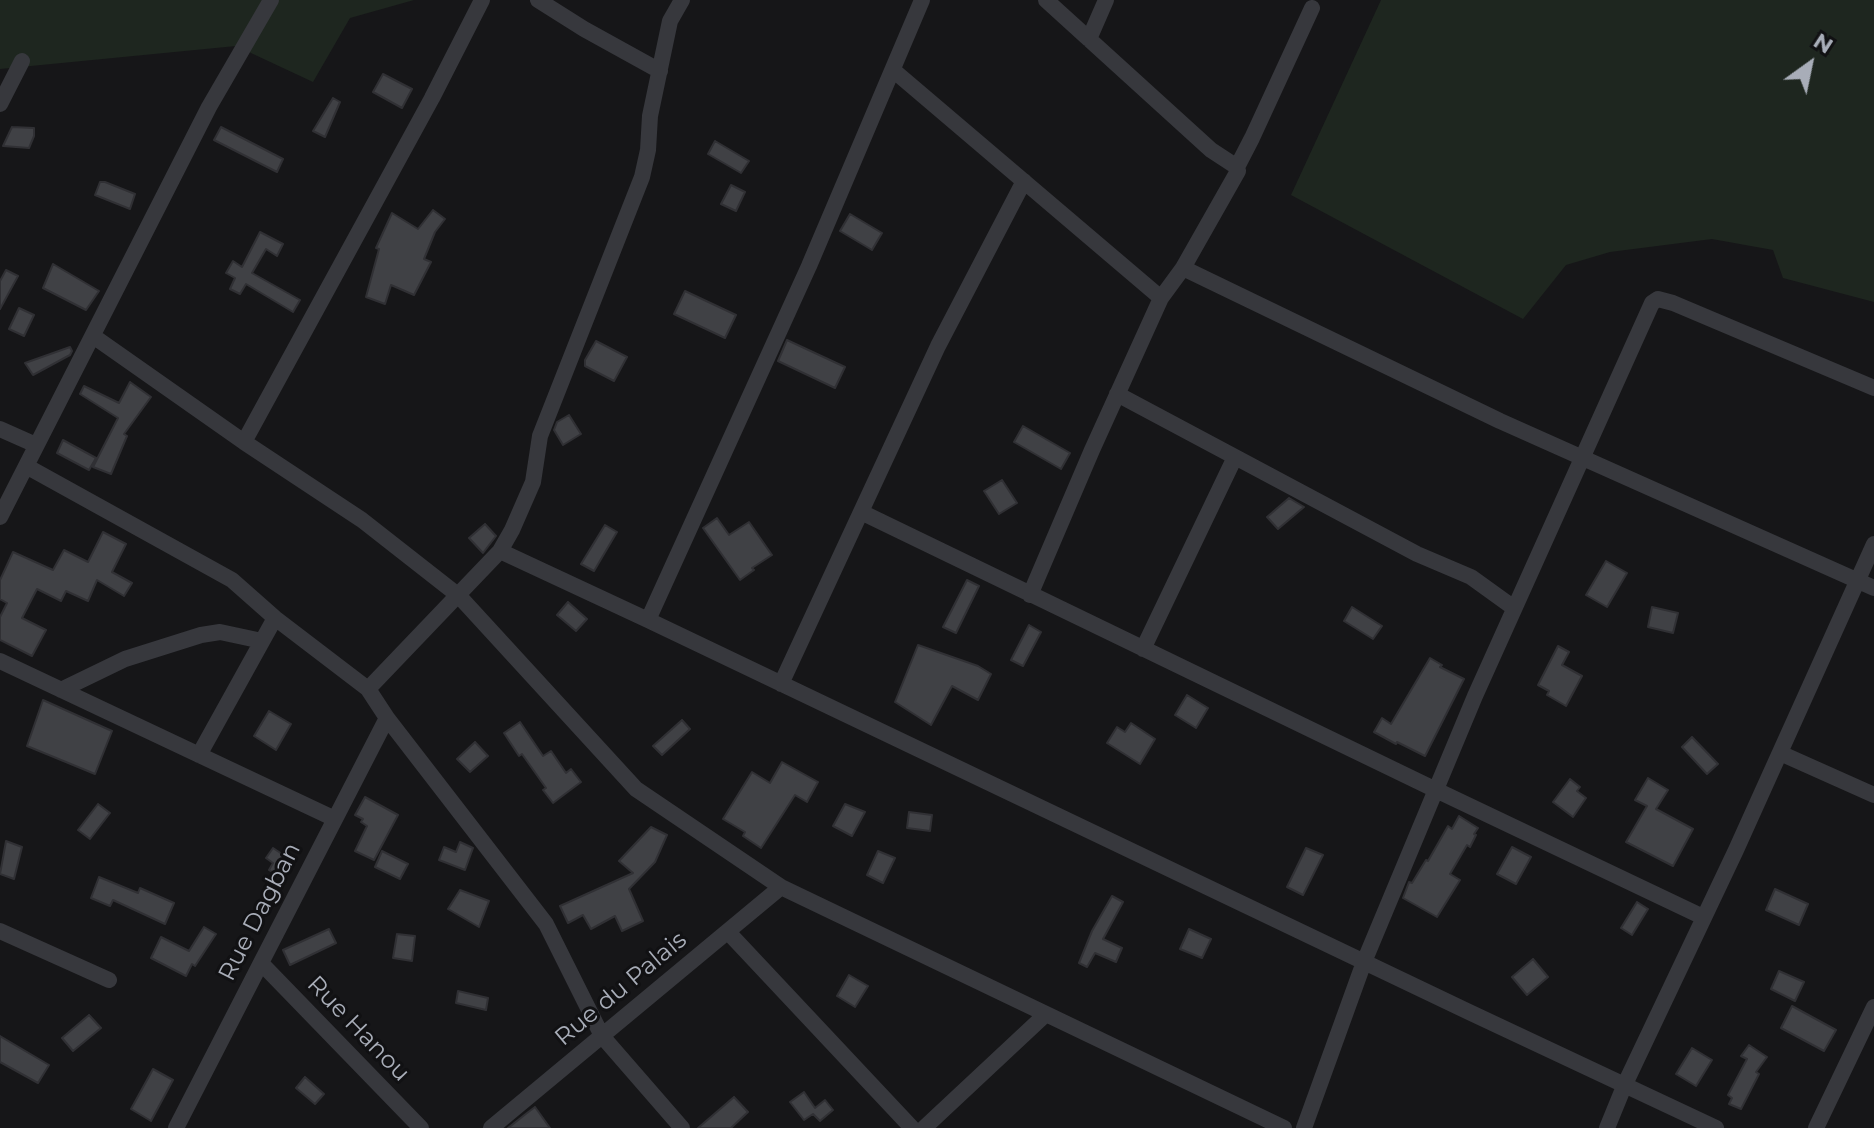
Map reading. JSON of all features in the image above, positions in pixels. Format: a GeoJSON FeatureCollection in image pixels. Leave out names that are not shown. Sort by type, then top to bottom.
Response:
{"type":"FeatureCollection","features":[{"type":"Feature","properties":{"kind":"street"},"geometry":{"type":"LineString","coordinates":[[0,517],[209,107],[271,0]]}},
{"type":"Feature","properties":{"kind":"street"},"geometry":{"type":"LineString","coordinates":[[244,442],[425,111],[482,0]]}},
{"type":"Feature","properties":{"kind":"street"},"geometry":{"type":"LineString","coordinates":[[538,0],[660,71]]}},
{"type":"Feature","properties":{"kind":"street"},"geometry":{"type":"LineString","coordinates":[[368,689],[500,551],[512,530],[533,482],[540,436],[642,177],[648,150],[650,116],[670,21],[682,0]]}},
{"type":"Feature","properties":{"kind":"street"},"geometry":{"type":"LineString","coordinates":[[648,620],[809,266],[920,4],[903,0]]}},
{"type":"Feature","properties":{"kind":"street"},"geometry":{"type":"LineString","coordinates":[[1046,0],[1211,150],[1237,167]]}},
{"type":"Feature","properties":{"kind":"street"},"geometry":{"type":"LineString","coordinates":[[1089,39],[1106,0]]}},
{"type":"Feature","properties":{"kind":"street"},"geometry":{"type":"LineString","coordinates":[[1030,595],[1161,298],[1183,268],[1238,174],[1237,167],[1312,8]]}},
{"type":"Feature","properties":{"kind":"street"},"geometry":{"type":"LineString","coordinates":[[0,104],[22,61]]}},
{"type":"Feature","properties":{"kind":"street"},"geometry":{"type":"LineString","coordinates":[[893,70],[1161,298]]}},
{"type":"Feature","properties":{"kind":"street"},"geometry":{"type":"LineString","coordinates":[[781,684],[938,346],[1024,181]]}},
{"type":"Feature","properties":{"kind":"street"},"geometry":{"type":"LineString","coordinates":[[1183,268],[1500,421],[1874,588]]}},
{"type":"Feature","properties":{"kind":"street"},"geometry":{"type":"LineString","coordinates":[[1304,1128],[1364,962],[1436,790],[1514,608],[1652,303],[1658,299],[1673,303],[1874,388]]}},
{"type":"Feature","properties":{"kind":"street"},"geometry":{"type":"LineString","coordinates":[[93,336],[362,520],[459,596],[636,789],[781,887],[1284,1128]]}},
{"type":"Feature","properties":{"kind":"street"},"geometry":{"type":"LineString","coordinates":[[1117,394],[1417,554],[1471,577],[1514,608]]}},
{"type":"Feature","properties":{"kind":"street"},"geometry":{"type":"LineString","coordinates":[[0,429],[36,445]]}},
{"type":"Feature","properties":{"kind":"street"},"geometry":{"type":"LineString","coordinates":[[1143,649],[1235,457]]}},
{"type":"Feature","properties":{"kind":"street"},"geometry":{"type":"LineString","coordinates":[[26,466],[232,580],[275,618],[368,689],[546,924],[602,1036],[682,1128]]}},
{"type":"Feature","properties":{"kind":"street"},"geometry":{"type":"LineString","coordinates":[[861,512],[1703,917]]}},
{"type":"Feature","properties":{"kind":"street"},"geometry":{"type":"LineString","coordinates":[[1607,1128],[1874,544]]}},
{"type":"Feature","properties":{"kind":"street"},"geometry":{"type":"LineString","coordinates":[[500,551],[1716,1128]]}},
{"type":"Feature","properties":{"kind":"street"},"geometry":{"type":"LineString","coordinates":[[199,755],[275,618]]}},
{"type":"Feature","properties":{"kind":"street"},"geometry":{"type":"LineString","coordinates":[[61,690],[125,659],[201,635],[220,632],[262,641]]}},
{"type":"Feature","properties":{"kind":"street"},"geometry":{"type":"LineString","coordinates":[[0,661],[335,819]]}},
{"type":"Feature","properties":{"kind":"street","name":"Rue Dagban"},"geometry":{"type":"LineString","coordinates":[[176,1128],[387,718]]}},
{"type":"Feature","properties":{"kind":"street"},"geometry":{"type":"LineString","coordinates":[[1780,753],[1874,795]]}},
{"type":"Feature","properties":{"kind":"street","name":"Rue du Palais"},"geometry":{"type":"LineString","coordinates":[[491,1128],[781,887]]}},
{"type":"Feature","properties":{"kind":"street"},"geometry":{"type":"LineString","coordinates":[[0,931],[109,980]]}},
{"type":"Feature","properties":{"kind":"street"},"geometry":{"type":"LineString","coordinates":[[728,932],[912,1128]]}},
{"type":"Feature","properties":{"kind":"street","name":"Rue Hanou"},"geometry":{"type":"LineString","coordinates":[[261,963],[421,1128]]}},
{"type":"Feature","properties":{"kind":"street"},"geometry":{"type":"LineString","coordinates":[[1816,1128],[1874,1007]]}},
{"type":"Feature","properties":{"kind":"street"},"geometry":{"type":"LineString","coordinates":[[924,1128],[1046,1014]]}},
{"type":"Feature","properties":{"kind":"shaded area"},"geometry":{"type":"Polygon","coordinates":[[[0,0],[414,0],[350,18],[313,82],[236,46],[0,69],[0,0]]]}},
{"type":"Feature","properties":{"kind":"shaded area"},"geometry":{"type":"Polygon","coordinates":[[[1381,0],[1874,0],[1874,302],[1783,278],[1773,250],[1712,239],[1610,252],[1566,265],[1523,319],[1291,195],[1381,0]]]}},
{"type":"Feature","properties":{"kind":"building"},"geometry":{"type":"Polygon","coordinates":[[[383,74],[412,89],[402,108],[373,92],[383,74]]]}},
{"type":"Feature","properties":{"kind":"building"},"geometry":{"type":"Polygon","coordinates":[[[333,98],[340,102],[325,137],[313,131],[333,98]]]}},
{"type":"Feature","properties":{"kind":"building"},"geometry":{"type":"Polygon","coordinates":[[[12,127],[34,128],[29,148],[3,146],[12,127]]]}},
{"type":"Feature","properties":{"kind":"building"},"geometry":{"type":"Polygon","coordinates":[[[221,127],[283,159],[277,172],[214,140],[221,127]]]}},
{"type":"Feature","properties":{"kind":"building"},"geometry":{"type":"Polygon","coordinates":[[[715,141],[749,161],[741,173],[708,154],[715,141]]]}},
{"type":"Feature","properties":{"kind":"building"},"geometry":{"type":"Polygon","coordinates":[[[100,182],[135,194],[130,209],[95,195],[100,182]]]}},
{"type":"Feature","properties":{"kind":"building"},"geometry":{"type":"Polygon","coordinates":[[[731,185],[745,192],[736,211],[721,204],[731,185]]]}},
{"type":"Feature","properties":{"kind":"building"},"geometry":{"type":"Polygon","coordinates":[[[433,210],[445,219],[435,232],[424,259],[431,262],[414,295],[391,285],[385,304],[366,297],[379,249],[376,248],[392,213],[418,229],[433,210]]]}},
{"type":"Feature","properties":{"kind":"building"},"geometry":{"type":"Polygon","coordinates":[[[850,214],[882,233],[872,250],[840,231],[850,214]]]}},
{"type":"Feature","properties":{"kind":"building"},"geometry":{"type":"Polygon","coordinates":[[[260,232],[283,244],[277,256],[266,249],[252,273],[300,300],[293,312],[246,284],[240,294],[230,289],[235,278],[226,273],[233,261],[242,267],[260,232]]]}},
{"type":"Feature","properties":{"kind":"building"},"geometry":{"type":"Polygon","coordinates":[[[53,264],[99,291],[86,310],[43,288],[53,264]]]}},
{"type":"Feature","properties":{"kind":"building"},"geometry":{"type":"Polygon","coordinates":[[[6,270],[18,276],[0,309],[0,281],[6,270]]]}},
{"type":"Feature","properties":{"kind":"building"},"geometry":{"type":"Polygon","coordinates":[[[685,291],[736,315],[725,338],[674,314],[685,291]]]}},
{"type":"Feature","properties":{"kind":"building"},"geometry":{"type":"Polygon","coordinates":[[[19,308],[34,315],[24,336],[9,329],[19,308]]]}},
{"type":"Feature","properties":{"kind":"building"},"geometry":{"type":"Polygon","coordinates":[[[787,340],[845,367],[835,388],[778,361],[787,340]]]}},
{"type":"Feature","properties":{"kind":"building"},"geometry":{"type":"Polygon","coordinates":[[[596,341],[627,357],[614,381],[585,366],[585,360],[596,341]]]}},
{"type":"Feature","properties":{"kind":"building"},"geometry":{"type":"Polygon","coordinates":[[[70,347],[70,355],[33,375],[25,363],[70,347]]]}},
{"type":"Feature","properties":{"kind":"building"},"geometry":{"type":"Polygon","coordinates":[[[130,382],[151,397],[124,434],[127,436],[111,474],[93,467],[118,418],[80,394],[84,386],[119,403],[130,382]]]}},
{"type":"Feature","properties":{"kind":"building"},"geometry":{"type":"Polygon","coordinates":[[[569,415],[581,434],[563,445],[554,430],[557,422],[569,415]]]}},
{"type":"Feature","properties":{"kind":"building"},"geometry":{"type":"Polygon","coordinates":[[[1023,426],[1070,453],[1061,469],[1014,442],[1023,426]]]}},
{"type":"Feature","properties":{"kind":"building"},"geometry":{"type":"Polygon","coordinates":[[[63,440],[96,458],[89,470],[57,453],[63,440]]]}},
{"type":"Feature","properties":{"kind":"building"},"geometry":{"type":"Polygon","coordinates":[[[1002,480],[1017,503],[999,514],[984,491],[1002,480]]]}},
{"type":"Feature","properties":{"kind":"building"},"geometry":{"type":"Polygon","coordinates":[[[1289,498],[1304,507],[1278,529],[1267,517],[1289,498]]]}},
{"type":"Feature","properties":{"kind":"building"},"geometry":{"type":"Polygon","coordinates":[[[717,518],[729,535],[749,522],[772,555],[740,580],[703,528],[717,518]]]}},
{"type":"Feature","properties":{"kind":"building"},"geometry":{"type":"Polygon","coordinates":[[[485,524],[496,536],[483,553],[469,538],[485,524]]]}},
{"type":"Feature","properties":{"kind":"building"},"geometry":{"type":"Polygon","coordinates":[[[605,525],[617,532],[594,571],[581,564],[605,525]]]}},
{"type":"Feature","properties":{"kind":"building"},"geometry":{"type":"Polygon","coordinates":[[[103,532],[126,544],[112,572],[132,583],[124,596],[97,580],[88,601],[66,591],[61,601],[37,589],[22,618],[46,630],[32,656],[0,640],[0,617],[7,603],[0,599],[0,580],[13,552],[53,570],[64,550],[88,562],[103,532]]]}},
{"type":"Feature","properties":{"kind":"building"},"geometry":{"type":"Polygon","coordinates":[[[1606,561],[1627,573],[1607,607],[1586,595],[1606,561]]]}},
{"type":"Feature","properties":{"kind":"building"},"geometry":{"type":"Polygon","coordinates":[[[967,580],[979,586],[956,633],[943,627],[967,580]]]}},
{"type":"Feature","properties":{"kind":"building"},"geometry":{"type":"Polygon","coordinates":[[[568,602],[587,619],[576,631],[557,615],[568,602]]]}},
{"type":"Feature","properties":{"kind":"building"},"geometry":{"type":"Polygon","coordinates":[[[1352,607],[1382,626],[1373,639],[1344,621],[1352,607]]]}},
{"type":"Feature","properties":{"kind":"building"},"geometry":{"type":"Polygon","coordinates":[[[1652,607],[1678,613],[1673,633],[1648,627],[1652,607]]]}},
{"type":"Feature","properties":{"kind":"building"},"geometry":{"type":"Polygon","coordinates":[[[1029,625],[1041,632],[1023,666],[1011,660],[1029,625]]]}},
{"type":"Feature","properties":{"kind":"building"},"geometry":{"type":"Polygon","coordinates":[[[918,645],[978,666],[991,674],[978,700],[952,686],[931,725],[895,702],[918,645]]]}},
{"type":"Feature","properties":{"kind":"building"},"geometry":{"type":"Polygon","coordinates":[[[1558,646],[1569,652],[1562,665],[1582,676],[1566,706],[1547,695],[1549,691],[1538,685],[1558,646]]]}},
{"type":"Feature","properties":{"kind":"building"},"geometry":{"type":"Polygon","coordinates":[[[1430,658],[1442,665],[1440,667],[1464,679],[1425,756],[1374,732],[1382,718],[1391,724],[1430,658]]]}},
{"type":"Feature","properties":{"kind":"building"},"geometry":{"type":"Polygon","coordinates":[[[1187,695],[1208,708],[1196,728],[1175,715],[1187,695]]]}},
{"type":"Feature","properties":{"kind":"building"},"geometry":{"type":"Polygon","coordinates":[[[43,700],[112,731],[95,774],[27,746],[43,700]]]}},
{"type":"Feature","properties":{"kind":"building"},"geometry":{"type":"Polygon","coordinates":[[[269,711],[291,724],[276,750],[254,736],[269,711]]]}},
{"type":"Feature","properties":{"kind":"building"},"geometry":{"type":"Polygon","coordinates":[[[682,720],[690,729],[662,755],[653,746],[682,720]]]}},
{"type":"Feature","properties":{"kind":"building"},"geometry":{"type":"Polygon","coordinates":[[[520,722],[543,756],[551,751],[566,773],[571,769],[581,782],[553,803],[543,790],[546,788],[504,733],[520,722]]]}},
{"type":"Feature","properties":{"kind":"building"},"geometry":{"type":"Polygon","coordinates":[[[1131,723],[1155,739],[1140,764],[1107,743],[1117,727],[1125,732],[1131,723]]]}},
{"type":"Feature","properties":{"kind":"building"},"geometry":{"type":"Polygon","coordinates":[[[1692,737],[1718,764],[1707,774],[1682,747],[1692,737]]]}},
{"type":"Feature","properties":{"kind":"building"},"geometry":{"type":"Polygon","coordinates":[[[475,742],[488,756],[470,772],[457,759],[475,742]]]}},
{"type":"Feature","properties":{"kind":"building"},"geometry":{"type":"Polygon","coordinates":[[[782,762],[818,782],[807,802],[795,795],[761,848],[743,836],[745,832],[723,819],[752,772],[770,783],[782,762]]]}},
{"type":"Feature","properties":{"kind":"building"},"geometry":{"type":"Polygon","coordinates":[[[1648,778],[1668,790],[1656,809],[1693,829],[1673,866],[1626,842],[1647,806],[1635,800],[1648,778]]]}},
{"type":"Feature","properties":{"kind":"building"},"geometry":{"type":"Polygon","coordinates":[[[1570,779],[1580,787],[1577,791],[1586,798],[1573,817],[1553,802],[1570,779]]]}},
{"type":"Feature","properties":{"kind":"building"},"geometry":{"type":"Polygon","coordinates":[[[365,797],[398,815],[374,860],[355,851],[367,826],[361,822],[363,819],[355,815],[365,797]]]}},
{"type":"Feature","properties":{"kind":"building"},"geometry":{"type":"Polygon","coordinates":[[[98,804],[110,813],[90,839],[78,830],[98,804]]]}},
{"type":"Feature","properties":{"kind":"building"},"geometry":{"type":"Polygon","coordinates":[[[845,804],[865,812],[852,836],[833,826],[845,804]]]}},
{"type":"Feature","properties":{"kind":"building"},"geometry":{"type":"Polygon","coordinates":[[[909,812],[932,815],[930,831],[907,828],[909,812]]]}},
{"type":"Feature","properties":{"kind":"building"},"geometry":{"type":"Polygon","coordinates":[[[1459,816],[1478,828],[1470,847],[1467,845],[1450,874],[1460,880],[1437,917],[1403,898],[1409,882],[1412,883],[1448,826],[1452,829],[1459,816]]]}},
{"type":"Feature","properties":{"kind":"building"},"geometry":{"type":"Polygon","coordinates":[[[651,827],[667,835],[655,862],[629,889],[643,921],[622,931],[615,916],[591,929],[583,915],[568,923],[560,906],[633,873],[619,861],[651,827]]]}},
{"type":"Feature","properties":{"kind":"building"},"geometry":{"type":"Polygon","coordinates":[[[6,841],[22,847],[14,879],[0,874],[6,841]]]}},
{"type":"Feature","properties":{"kind":"building"},"geometry":{"type":"Polygon","coordinates":[[[460,842],[473,848],[465,870],[439,860],[444,847],[456,852],[460,842]]]}},
{"type":"Feature","properties":{"kind":"building"},"geometry":{"type":"Polygon","coordinates":[[[1512,847],[1531,857],[1516,884],[1497,874],[1512,847]]]}},
{"type":"Feature","properties":{"kind":"building"},"geometry":{"type":"Polygon","coordinates":[[[273,848],[291,860],[280,877],[269,870],[273,863],[266,858],[273,848]]]}},
{"type":"Feature","properties":{"kind":"building"},"geometry":{"type":"Polygon","coordinates":[[[1306,848],[1323,855],[1303,895],[1287,887],[1306,848]]]}},
{"type":"Feature","properties":{"kind":"building"},"geometry":{"type":"Polygon","coordinates":[[[382,851],[408,864],[400,879],[375,867],[382,851]]]}},
{"type":"Feature","properties":{"kind":"building"},"geometry":{"type":"Polygon","coordinates":[[[878,851],[895,858],[883,883],[867,875],[878,851]]]}},
{"type":"Feature","properties":{"kind":"building"},"geometry":{"type":"Polygon","coordinates":[[[99,877],[138,893],[140,888],[174,903],[165,924],[113,900],[110,906],[91,898],[99,877]]]}},
{"type":"Feature","properties":{"kind":"building"},"geometry":{"type":"Polygon","coordinates":[[[1775,889],[1808,904],[1799,925],[1766,910],[1775,889]]]}},
{"type":"Feature","properties":{"kind":"building"},"geometry":{"type":"Polygon","coordinates":[[[460,890],[489,901],[479,927],[448,909],[460,890]]]}},
{"type":"Feature","properties":{"kind":"building"},"geometry":{"type":"Polygon","coordinates":[[[1112,896],[1123,902],[1103,939],[1122,948],[1116,962],[1095,953],[1087,967],[1079,963],[1092,931],[1112,896]]]}},
{"type":"Feature","properties":{"kind":"building"},"geometry":{"type":"Polygon","coordinates":[[[1637,902],[1648,909],[1632,935],[1621,928],[1637,902]]]}},
{"type":"Feature","properties":{"kind":"building"},"geometry":{"type":"Polygon","coordinates":[[[204,927],[216,934],[186,976],[151,958],[161,937],[189,951],[204,927]]]}},
{"type":"Feature","properties":{"kind":"building"},"geometry":{"type":"Polygon","coordinates":[[[329,929],[336,943],[290,965],[283,950],[329,929]]]}},
{"type":"Feature","properties":{"kind":"building"},"geometry":{"type":"Polygon","coordinates":[[[1189,929],[1211,939],[1202,958],[1180,949],[1189,929]]]}},
{"type":"Feature","properties":{"kind":"building"},"geometry":{"type":"Polygon","coordinates":[[[397,934],[415,936],[412,961],[393,958],[397,934]]]}},
{"type":"Feature","properties":{"kind":"building"},"geometry":{"type":"Polygon","coordinates":[[[1533,959],[1548,977],[1527,995],[1512,977],[1533,959]]]}},
{"type":"Feature","properties":{"kind":"building"},"geometry":{"type":"Polygon","coordinates":[[[1779,971],[1804,982],[1795,1001],[1771,989],[1779,971]]]}},
{"type":"Feature","properties":{"kind":"building"},"geometry":{"type":"Polygon","coordinates":[[[849,975],[868,986],[855,1007],[837,996],[849,975]]]}},
{"type":"Feature","properties":{"kind":"building"},"geometry":{"type":"Polygon","coordinates":[[[458,991],[488,998],[486,1010],[456,1003],[458,991]]]}},
{"type":"Feature","properties":{"kind":"building"},"geometry":{"type":"Polygon","coordinates":[[[1792,1006],[1836,1030],[1824,1051],[1781,1028],[1792,1006]]]}},
{"type":"Feature","properties":{"kind":"building"},"geometry":{"type":"Polygon","coordinates":[[[89,1015],[101,1028],[73,1051],[62,1038],[89,1015]]]}},
{"type":"Feature","properties":{"kind":"building"},"geometry":{"type":"Polygon","coordinates":[[[0,1036],[49,1065],[38,1083],[0,1062],[0,1036]]]}},
{"type":"Feature","properties":{"kind":"building"},"geometry":{"type":"Polygon","coordinates":[[[1749,1045],[1767,1057],[1756,1072],[1759,1074],[1741,1109],[1729,1104],[1732,1098],[1728,1095],[1747,1059],[1741,1056],[1749,1045]]]}},
{"type":"Feature","properties":{"kind":"building"},"geometry":{"type":"Polygon","coordinates":[[[1692,1048],[1712,1060],[1696,1086],[1676,1074],[1692,1048]]]}},
{"type":"Feature","properties":{"kind":"building"},"geometry":{"type":"Polygon","coordinates":[[[153,1069],[173,1080],[151,1121],[131,1109],[153,1069]]]}},
{"type":"Feature","properties":{"kind":"building"},"geometry":{"type":"Polygon","coordinates":[[[305,1077],[324,1094],[315,1104],[296,1088],[305,1077]]]}},
{"type":"Feature","properties":{"kind":"building"},"geometry":{"type":"Polygon","coordinates":[[[804,1092],[815,1108],[825,1100],[833,1110],[820,1121],[813,1114],[804,1120],[790,1102],[804,1092]]]}},
{"type":"Feature","properties":{"kind":"building"},"geometry":{"type":"Polygon","coordinates":[[[734,1097],[748,1112],[731,1128],[698,1128],[734,1097]]]}},
{"type":"Feature","properties":{"kind":"building"},"geometry":{"type":"Polygon","coordinates":[[[535,1107],[550,1128],[508,1128],[527,1113],[535,1107]]]}}]}
